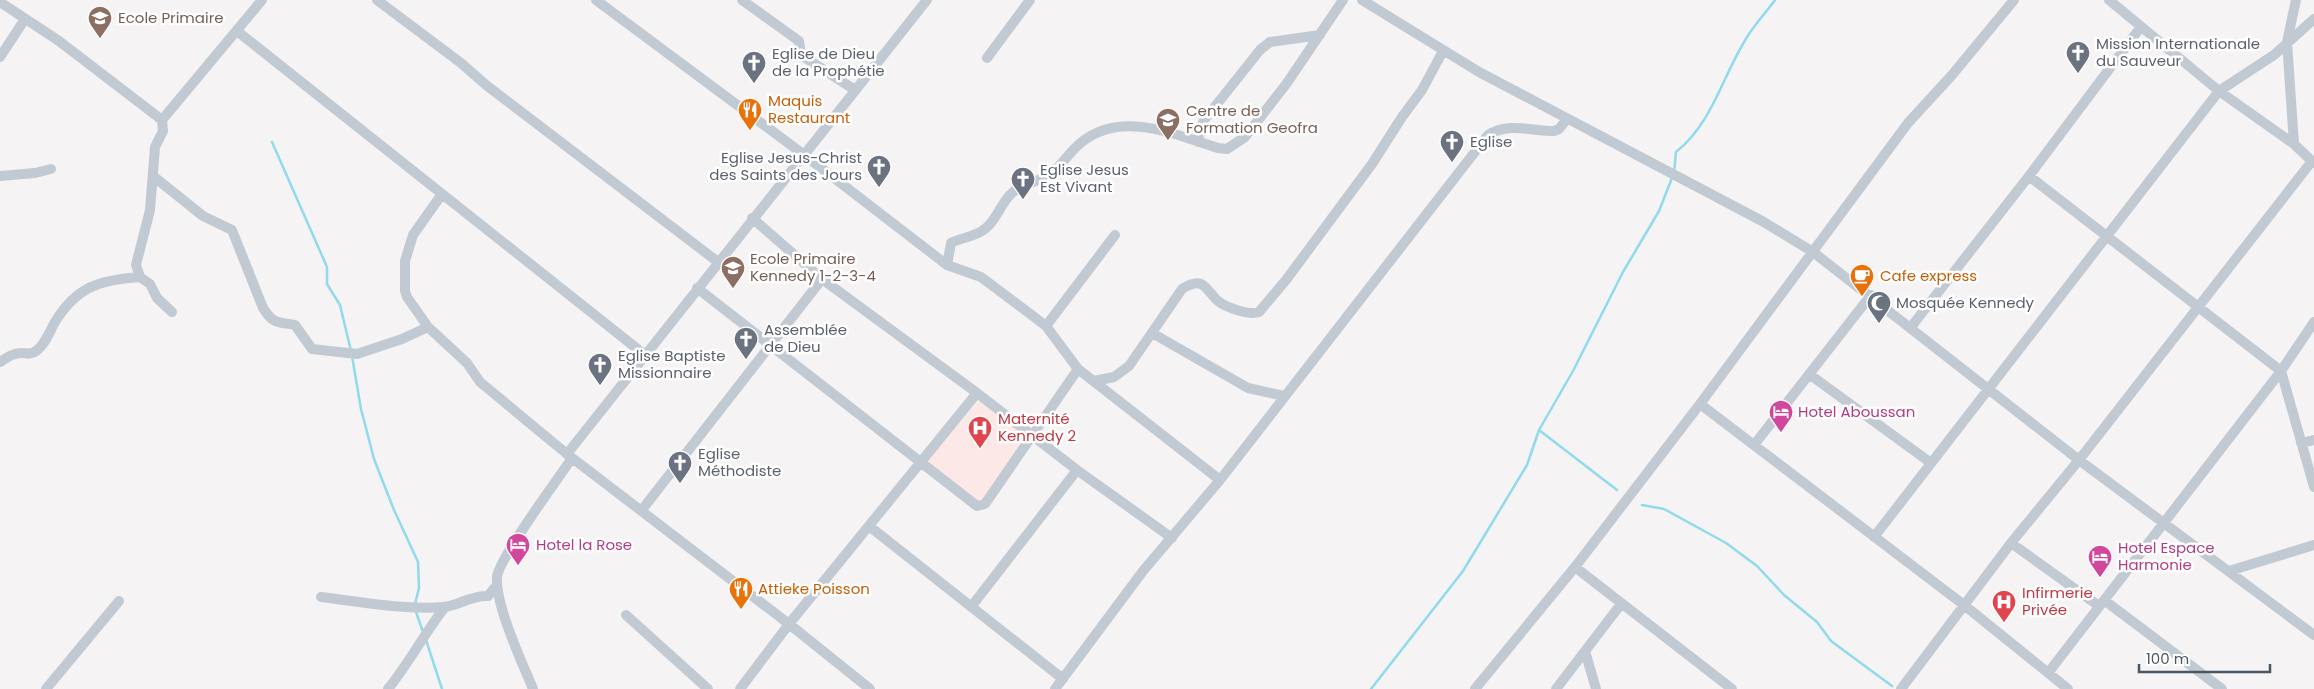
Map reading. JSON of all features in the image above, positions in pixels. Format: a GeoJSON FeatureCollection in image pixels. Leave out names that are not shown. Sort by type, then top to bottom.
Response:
{"type":"FeatureCollection","features":[{"type":"Feature","properties":{"kind":"street"},"geometry":{"type":"LineString","coordinates":[[162,120],[262,0]]}},
{"type":"Feature","properties":{"kind":"street"},"geometry":{"type":"LineString","coordinates":[[377,0],[718,262]]}},
{"type":"Feature","properties":{"kind":"street"},"geometry":{"type":"LineString","coordinates":[[596,0],[803,154],[947,265],[981,277],[1046,326],[1078,369],[1220,480]]}},
{"type":"Feature","properties":{"kind":"street"},"geometry":{"type":"LineString","coordinates":[[742,0],[799,41],[801,55],[855,90]]}},
{"type":"Feature","properties":{"kind":"street"},"geometry":{"type":"LineString","coordinates":[[533,689],[509,630],[497,585],[497,574],[507,554],[569,456],[644,355],[927,0]]}},
{"type":"Feature","properties":{"kind":"street"},"geometry":{"type":"LineString","coordinates":[[987,58],[1030,0]]}},
{"type":"Feature","properties":{"kind":"street"},"geometry":{"type":"LineString","coordinates":[[947,265],[951,243],[978,234],[986,228],[1015,191],[1052,172],[1066,154],[1099,132],[1136,127],[1155,128],[1227,149],[1246,137],[1320,35],[1342,0]]}},
{"type":"Feature","properties":{"kind":"street"},"geometry":{"type":"LineString","coordinates":[[1362,0],[1443,51],[1567,119],[1762,221],[1813,252],[1871,295],[2078,460],[2314,635]]}},
{"type":"Feature","properties":{"kind":"street"},"geometry":{"type":"LineString","coordinates":[[1475,689],[1575,567],[1700,404],[1908,123],[1952,75],[2014,0]]}},
{"type":"Feature","properties":{"kind":"street"},"geometry":{"type":"LineString","coordinates":[[1901,689],[2011,543],[2078,460],[2198,304],[2313,162],[2294,144],[2219,91],[2108,0]]}},
{"type":"Feature","properties":{"kind":"street"},"geometry":{"type":"LineString","coordinates":[[2294,144],[2287,42],[2296,0]]}},
{"type":"Feature","properties":{"kind":"street"},"geometry":{"type":"LineString","coordinates":[[5,3],[162,120],[164,126],[155,148],[147,230],[136,265],[140,277],[150,284],[157,298],[172,312]]}},
{"type":"Feature","properties":{"kind":"street"},"geometry":{"type":"LineString","coordinates":[[0,57],[25,19]]}},
{"type":"Feature","properties":{"kind":"street"},"geometry":{"type":"LineString","coordinates":[[1874,537],[2219,91],[2274,55],[2314,19]]}},
{"type":"Feature","properties":{"kind":"street"},"geometry":{"type":"LineString","coordinates":[[1911,327],[2029,176],[2140,28]]}},
{"type":"Feature","properties":{"kind":"street"},"geometry":{"type":"LineString","coordinates":[[237,31],[644,355]]}},
{"type":"Feature","properties":{"kind":"street"},"geometry":{"type":"LineString","coordinates":[[1198,142],[1200,128],[1205,119],[1260,50],[1270,42],[1320,35]]}},
{"type":"Feature","properties":{"kind":"street"},"geometry":{"type":"LineString","coordinates":[[1094,381],[1114,377],[1122,373],[1129,366],[1182,289],[1195,284],[1208,287],[1215,298],[1223,305],[1250,314],[1259,312],[1286,280],[1372,164],[1422,90],[1443,51]]}},
{"type":"Feature","properties":{"kind":"street"},"geometry":{"type":"LineString","coordinates":[[1056,689],[1143,570],[1220,480],[1488,135],[1497,129],[1508,127],[1554,131],[1567,119]]}},
{"type":"Feature","properties":{"kind":"street"},"geometry":{"type":"LineString","coordinates":[[0,176],[35,173],[51,169]]}},
{"type":"Feature","properties":{"kind":"street"},"geometry":{"type":"LineString","coordinates":[[153,176],[203,216],[232,230],[263,308],[269,318],[278,323],[295,325],[312,349],[357,354],[402,339],[428,327]]}},
{"type":"Feature","properties":{"kind":"street"},"geometry":{"type":"LineString","coordinates":[[2029,176],[2198,304],[2281,371],[2314,487]]}},
{"type":"Feature","properties":{"kind":"street"},"geometry":{"type":"LineString","coordinates":[[442,194],[413,235],[405,261],[405,292],[428,327],[467,363],[486,388],[569,456],[789,624],[870,689]]}},
{"type":"Feature","properties":{"kind":"street"},"geometry":{"type":"LineString","coordinates":[[752,218],[822,278],[1077,470],[1172,538]]}},
{"type":"Feature","properties":{"kind":"street"},"geometry":{"type":"LineString","coordinates":[[1046,326],[1116,235]]}},
{"type":"Feature","properties":{"kind":"street"},"geometry":{"type":"LineString","coordinates":[[0,362],[10,356],[20,353],[27,355],[36,351],[45,341],[61,312],[73,299],[89,288],[106,280],[140,277]]}},
{"type":"Feature","properties":{"kind":"street"},"geometry":{"type":"LineString","coordinates":[[641,511],[822,278]]}},
{"type":"Feature","properties":{"kind":"street"},"geometry":{"type":"LineString","coordinates":[[697,288],[922,461],[977,506],[985,504],[1078,369]]}},
{"type":"Feature","properties":{"kind":"street"},"geometry":{"type":"LineString","coordinates":[[1754,445],[1871,295]]}},
{"type":"Feature","properties":{"kind":"street"},"geometry":{"type":"LineString","coordinates":[[2048,674],[2281,371],[2314,322]]}},
{"type":"Feature","properties":{"kind":"street"},"geometry":{"type":"LineString","coordinates":[[1152,333],[1248,388],[1284,396]]}},
{"type":"Feature","properties":{"kind":"street"},"geometry":{"type":"LineString","coordinates":[[1809,374],[1932,463]]}},
{"type":"Feature","properties":{"kind":"street"},"geometry":{"type":"LineString","coordinates":[[740,689],[789,624],[977,393]]}},
{"type":"Feature","properties":{"kind":"street"},"geometry":{"type":"LineString","coordinates":[[1700,404],[1964,605],[2068,689]]}},
{"type":"Feature","properties":{"kind":"street"},"geometry":{"type":"LineString","coordinates":[[2301,443],[2314,440]]}},
{"type":"Feature","properties":{"kind":"street"},"geometry":{"type":"LineString","coordinates":[[971,607],[1077,470]]}},
{"type":"Feature","properties":{"kind":"street"},"geometry":{"type":"LineString","coordinates":[[869,526],[1063,679]]}},
{"type":"Feature","properties":{"kind":"street"},"geometry":{"type":"LineString","coordinates":[[2011,543],[2101,603],[2222,689]]}},
{"type":"Feature","properties":{"kind":"street"},"geometry":{"type":"LineString","coordinates":[[2229,571],[2314,546]]}},
{"type":"Feature","properties":{"kind":"street"},"geometry":{"type":"LineString","coordinates":[[1575,567],[1732,689]]}},
{"type":"Feature","properties":{"kind":"street"},"geometry":{"type":"LineString","coordinates":[[322,597],[415,608],[445,607],[478,596],[488,596],[497,585]]}},
{"type":"Feature","properties":{"kind":"street"},"geometry":{"type":"LineString","coordinates":[[46,689],[120,601]]}},
{"type":"Feature","properties":{"kind":"street"},"geometry":{"type":"LineString","coordinates":[[1556,689],[1621,604]]}},
{"type":"Feature","properties":{"kind":"street"},"geometry":{"type":"LineString","coordinates":[[388,689],[409,662],[424,634],[445,607]]}},
{"type":"Feature","properties":{"kind":"street"},"geometry":{"type":"LineString","coordinates":[[626,615],[708,689]]}},
{"type":"Feature","properties":{"kind":"street"},"geometry":{"type":"LineString","coordinates":[[1585,651],[1596,689]]}},
{"type":"Feature","properties":{"kind":"shaded area","name":"Maternité Kennedy 2"},"geometry":{"type":"Polygon","coordinates":[[[981,399],[1032,437],[981,507],[926,460],[981,399]]]}},
{"type":"Feature","properties":{"kind":"waterway"},"geometry":{"type":"LineString","coordinates":[[1674,173],[1676,152],[1698,129],[1746,38],[1775,0]]}},
{"type":"Feature","properties":{"kind":"waterway"},"geometry":{"type":"LineString","coordinates":[[272,142],[327,267],[327,284],[340,305],[351,351]]}},
{"type":"Feature","properties":{"kind":"waterway"},"geometry":{"type":"LineString","coordinates":[[1371,689],[1463,571],[1527,465],[1539,430],[1573,371],[1623,272],[1659,211],[1672,178]]}},
{"type":"Feature","properties":{"kind":"waterway"},"geometry":{"type":"LineString","coordinates":[[352,356],[361,409],[374,459],[394,510],[418,562],[419,588],[415,604]]}},
{"type":"Feature","properties":{"kind":"waterway"},"geometry":{"type":"LineString","coordinates":[[1539,430],[1617,490]]}},
{"type":"Feature","properties":{"kind":"waterway"},"geometry":{"type":"LineString","coordinates":[[1642,505],[1664,509],[1726,543],[1757,566],[1784,595],[1817,622],[1831,641],[1892,686]]}},
{"type":"Feature","properties":{"kind":"waterway"},"geometry":{"type":"LineString","coordinates":[[415,609],[423,632]]}},
{"type":"Feature","properties":{"kind":"waterway"},"geometry":{"type":"LineString","coordinates":[[426,640],[442,689]]}},
{"type":"Feature","properties":{"kind":"place","name":"Ecole Primaire"},"geometry":{"type":"Point","coordinates":[100,39]}},
{"type":"Feature","properties":{"kind":"place","name":"Mission Internationale du Sauveur"},"geometry":{"type":"Point","coordinates":[2078,74]}},
{"type":"Feature","properties":{"kind":"place","name":"Eglise de Dieu de la Prophétie"},"geometry":{"type":"Point","coordinates":[754,84]}},
{"type":"Feature","properties":{"kind":"place","name":"Maquis Restaurant"},"geometry":{"type":"Point","coordinates":[750,131]}},
{"type":"Feature","properties":{"kind":"place","name":"Centre de Formation Geofra"},"geometry":{"type":"Point","coordinates":[1168,141]}},
{"type":"Feature","properties":{"kind":"place","name":"Eglise"},"geometry":{"type":"Point","coordinates":[1452,163]}},
{"type":"Feature","properties":{"kind":"place","name":"Eglise Jesus-Christ des Saints des Jours"},"geometry":{"type":"Point","coordinates":[879,188]}},
{"type":"Feature","properties":{"kind":"place","name":"Eglise Jesus Est Vivant"},"geometry":{"type":"Point","coordinates":[1023,200]}},
{"type":"Feature","properties":{"kind":"place","name":"Ecole Primaire Kennedy 1-2-3-4"},"geometry":{"type":"Point","coordinates":[733,289]}},
{"type":"Feature","properties":{"kind":"place","name":"Cafe express"},"geometry":{"type":"Point","coordinates":[1862,297]}},
{"type":"Feature","properties":{"kind":"place","name":"Mosquée Kennedy"},"geometry":{"type":"Point","coordinates":[1879,324]}},
{"type":"Feature","properties":{"kind":"place","name":"Assemblée de Dieu"},"geometry":{"type":"Point","coordinates":[746,360]}},
{"type":"Feature","properties":{"kind":"place","name":"Eglise Baptiste Missionnaire"},"geometry":{"type":"Point","coordinates":[600,386]}},
{"type":"Feature","properties":{"kind":"place","name":"Hotel Aboussan"},"geometry":{"type":"Point","coordinates":[1781,433]}},
{"type":"Feature","properties":{"kind":"place","name":"Maternité Kennedy 2"},"geometry":{"type":"Point","coordinates":[980,449]}},
{"type":"Feature","properties":{"kind":"place","name":"Eglise Méthodiste"},"geometry":{"type":"Point","coordinates":[680,484]}},
{"type":"Feature","properties":{"kind":"place","name":"Hotel la Rose"},"geometry":{"type":"Point","coordinates":[518,566]}},
{"type":"Feature","properties":{"kind":"place","name":"Hotel Espace Harmonie"},"geometry":{"type":"Point","coordinates":[2100,578]}},
{"type":"Feature","properties":{"kind":"place","name":"Attieke Poisson"},"geometry":{"type":"Point","coordinates":[741,610]}},
{"type":"Feature","properties":{"kind":"place","name":"Infirmerie Privée"},"geometry":{"type":"Point","coordinates":[2004,623]}}]}
